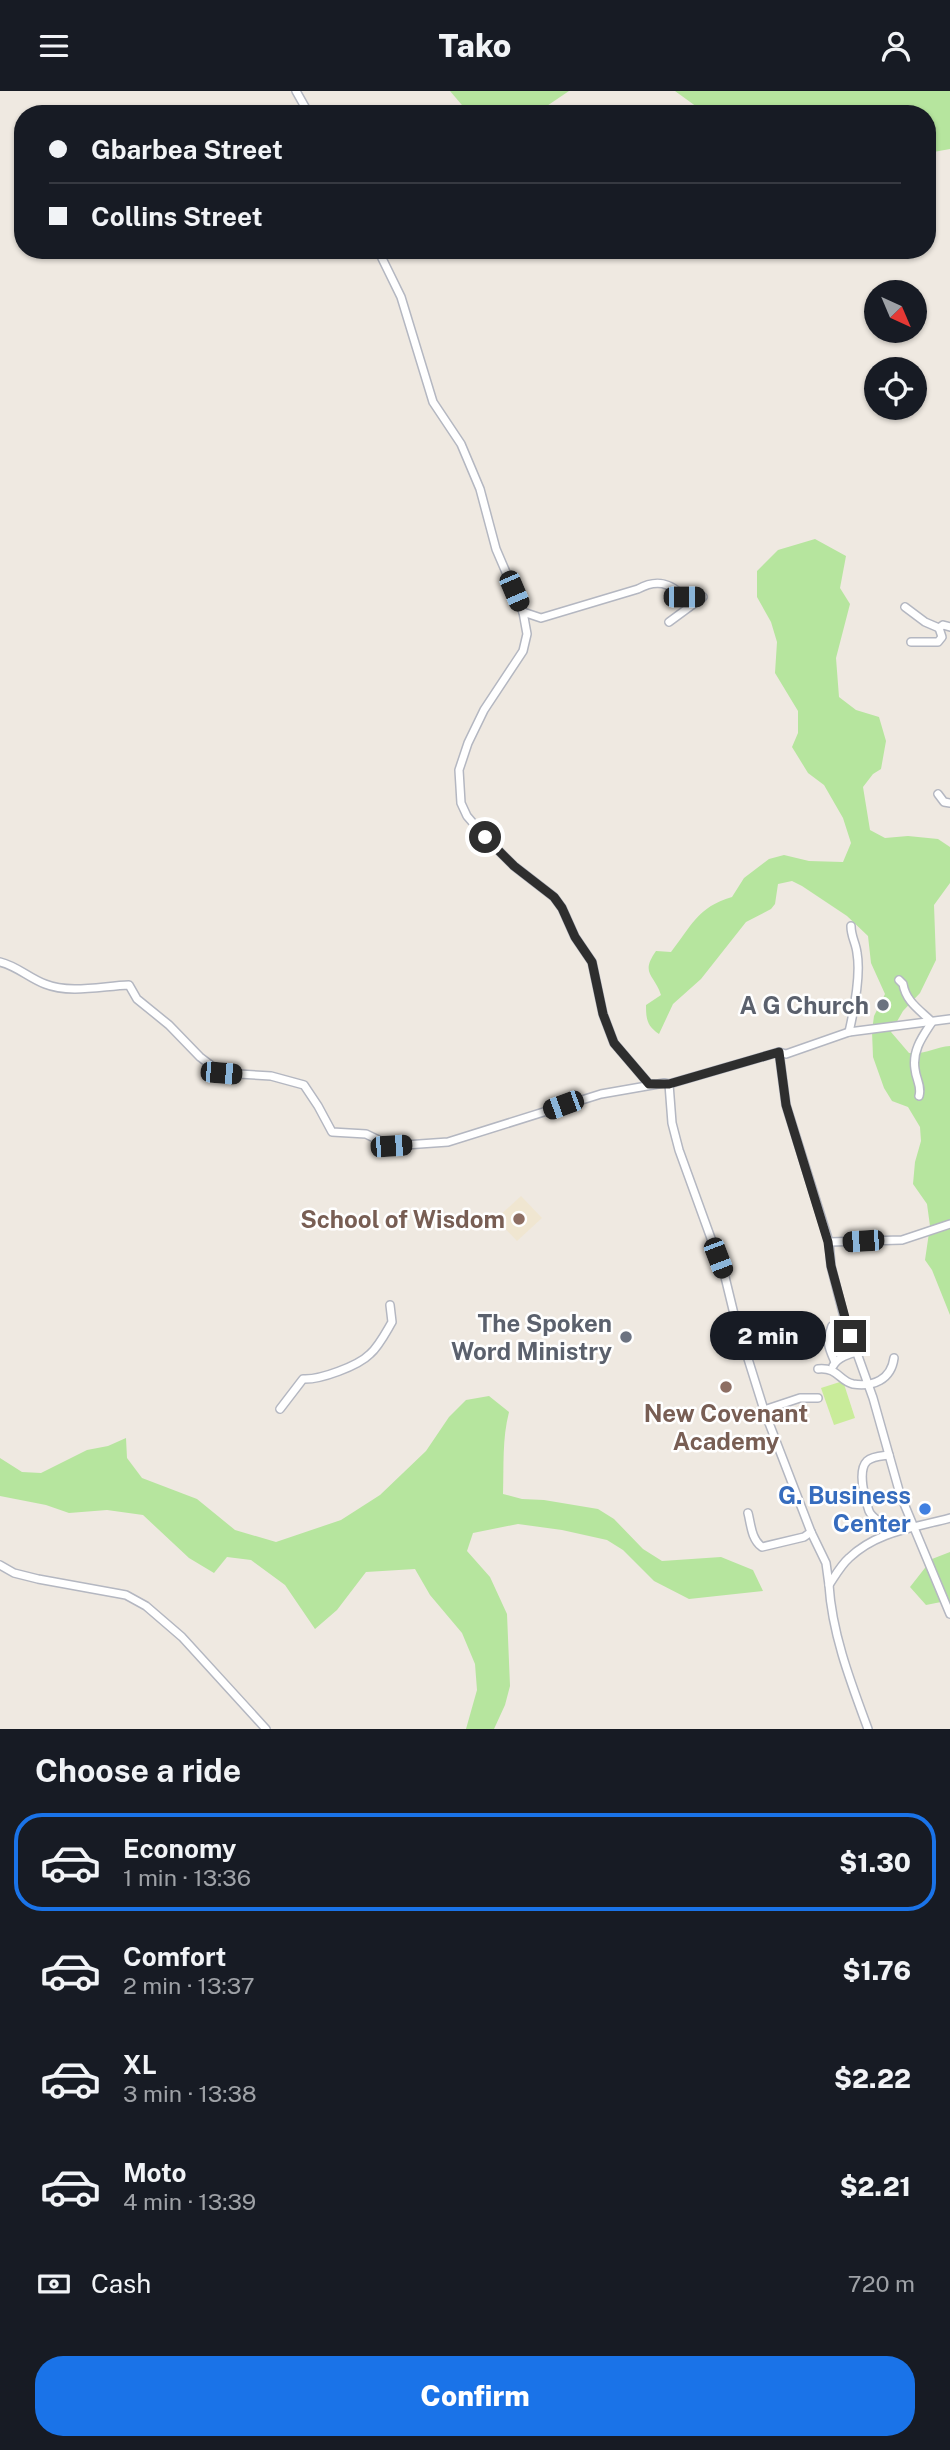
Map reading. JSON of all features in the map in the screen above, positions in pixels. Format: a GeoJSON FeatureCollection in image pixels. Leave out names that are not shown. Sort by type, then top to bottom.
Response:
{"type":"FeatureCollection","features":[{"type":"Feature","properties":{"kind":"street"},"geometry":{"type":"LineString","coordinates":[[382,259],[401,297],[433,402],[461,444],[475,478],[496,549],[523,612],[527,634],[523,651],[484,710],[468,743],[459,769],[461,803],[467,816],[485,837],[514,866],[554,897],[592,962],[603,1014],[614,1043],[649,1084],[667,1083]]}},
{"type":"Feature","properties":{"kind":"street"},"geometry":{"type":"LineString","coordinates":[[523,612],[541,618],[650,583],[674,587],[684,597],[703,597],[669,622]]}},
{"type":"Feature","properties":{"kind":"street"},"geometry":{"type":"LineString","coordinates":[[905,607],[925,622],[939,628],[942,637],[937,642],[911,642]]}},
{"type":"Feature","properties":{"kind":"street"},"geometry":{"type":"LineString","coordinates":[[939,628],[943,625],[950,627]]}},
{"type":"Feature","properties":{"kind":"street"},"geometry":{"type":"LineString","coordinates":[[938,794],[944,802],[950,803]]}},
{"type":"Feature","properties":{"kind":"street"},"geometry":{"type":"LineString","coordinates":[[849,1031],[858,962],[857,951],[851,938],[851,926]]}},
{"type":"Feature","properties":{"kind":"street"},"geometry":{"type":"LineString","coordinates":[[0,962],[10,964],[48,985],[129,985],[137,999],[221,1073],[271,1076],[304,1085],[332,1132],[366,1134],[391,1146],[460,1140],[588,1098],[667,1083],[779,1052],[786,1053],[849,1031],[950,1019]]}},
{"type":"Feature","properties":{"kind":"street"},"geometry":{"type":"LineString","coordinates":[[899,980],[904,984],[905,995],[917,1010],[932,1022]]}},
{"type":"Feature","properties":{"kind":"street"},"geometry":{"type":"LineString","coordinates":[[919,1097],[921,1089],[914,1067],[917,1044],[932,1022]]}},
{"type":"Feature","properties":{"kind":"street"},"geometry":{"type":"LineString","coordinates":[[779,1052],[786,1105],[828,1242],[831,1266],[845,1320],[859,1352],[900,1494],[950,1614]]}},
{"type":"Feature","properties":{"kind":"street"},"geometry":{"type":"LineString","coordinates":[[667,1083],[678,1150],[725,1277],[764,1410],[811,1532],[826,1563],[831,1611],[855,1698],[868,1729]]}},
{"type":"Feature","properties":{"kind":"street"},"geometry":{"type":"LineString","coordinates":[[828,1242],[902,1240],[950,1224]]}},
{"type":"Feature","properties":{"kind":"street"},"geometry":{"type":"LineString","coordinates":[[280,1409],[303,1379],[313,1380],[348,1367],[370,1355],[393,1322],[390,1305]]}},
{"type":"Feature","properties":{"kind":"street"},"geometry":{"type":"LineString","coordinates":[[845,1320],[832,1326],[827,1342],[833,1366],[853,1384],[869,1386],[887,1375],[894,1358]]}},
{"type":"Feature","properties":{"kind":"street"},"geometry":{"type":"LineString","coordinates":[[818,1369],[833,1366],[851,1353],[859,1352]]}},
{"type":"Feature","properties":{"kind":"street"},"geometry":{"type":"LineString","coordinates":[[764,1410],[800,1398],[818,1398]]}},
{"type":"Feature","properties":{"kind":"street"},"geometry":{"type":"LineString","coordinates":[[881,1523],[869,1512],[863,1490],[862,1469],[872,1458],[890,1455]]}},
{"type":"Feature","properties":{"kind":"street"},"geometry":{"type":"LineString","coordinates":[[748,1513],[755,1538],[762,1547],[804,1537],[811,1532]]}},
{"type":"Feature","properties":{"kind":"street"},"geometry":{"type":"LineString","coordinates":[[829,1585],[847,1560],[864,1545],[899,1529],[916,1528],[950,1518]]}},
{"type":"Feature","properties":{"kind":"street"},"geometry":{"type":"LineString","coordinates":[[0,1565],[13,1573],[38,1579],[126,1595],[146,1606],[182,1637],[266,1729]]}},
{"type":"Feature","properties":{"kind":"shaded area","name":"School of Wisdom"},"geometry":{"type":"Polygon","coordinates":[[[521,1196],[542,1218],[517,1241],[496,1219],[521,1196]]]}},
{"type":"Feature","properties":{"kind":"green space"},"geometry":{"type":"Polygon","coordinates":[[[450,91],[569,91],[548,105],[462,105],[450,91]]]}},
{"type":"Feature","properties":{"kind":"green space"},"geometry":{"type":"Polygon","coordinates":[[[675,91],[950,91],[950,149],[936,152],[936,105],[694,105],[675,91]]]}},
{"type":"Feature","properties":{"kind":"green space"},"geometry":{"type":"Polygon","coordinates":[[[815,539],[846,556],[840,588],[850,604],[836,658],[839,697],[856,710],[879,717],[886,741],[881,769],[873,774],[863,787],[870,830],[885,838],[908,836],[938,839],[950,847],[950,883],[934,905],[936,960],[920,993],[903,1011],[891,1032],[909,1053],[950,1046],[950,1315],[932,1270],[925,1260],[930,1226],[927,1204],[913,1184],[921,1141],[920,1127],[908,1107],[892,1101],[884,1088],[873,1057],[874,1016],[885,994],[871,963],[868,936],[847,916],[802,886],[792,881],[778,884],[775,904],[771,909],[746,922],[701,979],[673,1004],[659,1034],[647,1018],[646,1005],[661,995],[649,969],[656,951],[671,952],[703,912],[732,897],[744,878],[769,859],[784,855],[809,861],[843,862],[851,843],[843,818],[824,785],[808,773],[792,747],[798,733],[798,711],[775,673],[777,642],[771,622],[757,597],[757,571],[778,550],[815,539]]]}},
{"type":"Feature","properties":{"kind":"green space"},"geometry":{"type":"Polygon","coordinates":[[[843,1381],[855,1418],[834,1425],[821,1388],[843,1381]]]}},
{"type":"Feature","properties":{"kind":"green space"},"geometry":{"type":"Polygon","coordinates":[[[489,1396],[509,1412],[504,1442],[503,1494],[598,1509],[614,1519],[643,1549],[662,1561],[721,1557],[753,1570],[763,1591],[689,1599],[654,1581],[623,1550],[607,1540],[518,1524],[473,1533],[467,1551],[490,1577],[507,1614],[510,1686],[494,1729],[466,1729],[477,1690],[475,1664],[462,1633],[430,1595],[415,1569],[366,1572],[337,1610],[315,1629],[285,1585],[251,1560],[227,1557],[214,1573],[189,1558],[143,1515],[107,1510],[69,1513],[46,1505],[0,1496],[0,1458],[22,1472],[41,1473],[87,1450],[108,1446],[126,1438],[127,1458],[142,1478],[197,1499],[235,1530],[276,1542],[341,1520],[380,1495],[426,1451],[449,1417],[466,1400],[489,1396]]]}},
{"type":"Feature","properties":{"kind":"green space"},"geometry":{"type":"Polygon","coordinates":[[[950,1552],[950,1605],[941,1602],[926,1605],[910,1587],[932,1559],[950,1552]]]}},
{"type":"Feature","properties":{"kind":"place","name":"A G Church"},"geometry":{"type":"Point","coordinates":[883,1005]}},
{"type":"Feature","properties":{"kind":"place","name":"School of Wisdom"},"geometry":{"type":"Point","coordinates":[519,1219]}},
{"type":"Feature","properties":{"kind":"place","name":"The Spoken Word Ministry"},"geometry":{"type":"Point","coordinates":[626,1337]}},
{"type":"Feature","properties":{"kind":"place","name":"New Covenant Academy"},"geometry":{"type":"Point","coordinates":[726,1387]}},
{"type":"Feature","properties":{"kind":"place","name":"G. Business Center"},"geometry":{"type":"Point","coordinates":[925,1509]}},
{"type":"Feature","properties":{"kind":"route"},"geometry":{"type":"LineString","coordinates":[[485,837],[514,866],[554,897],[562,908],[575,937],[592,962],[603,1014],[614,1043],[649,1084],[669,1084],[779,1052],[786,1105],[828,1242],[831,1266],[850,1336]]}}]}
